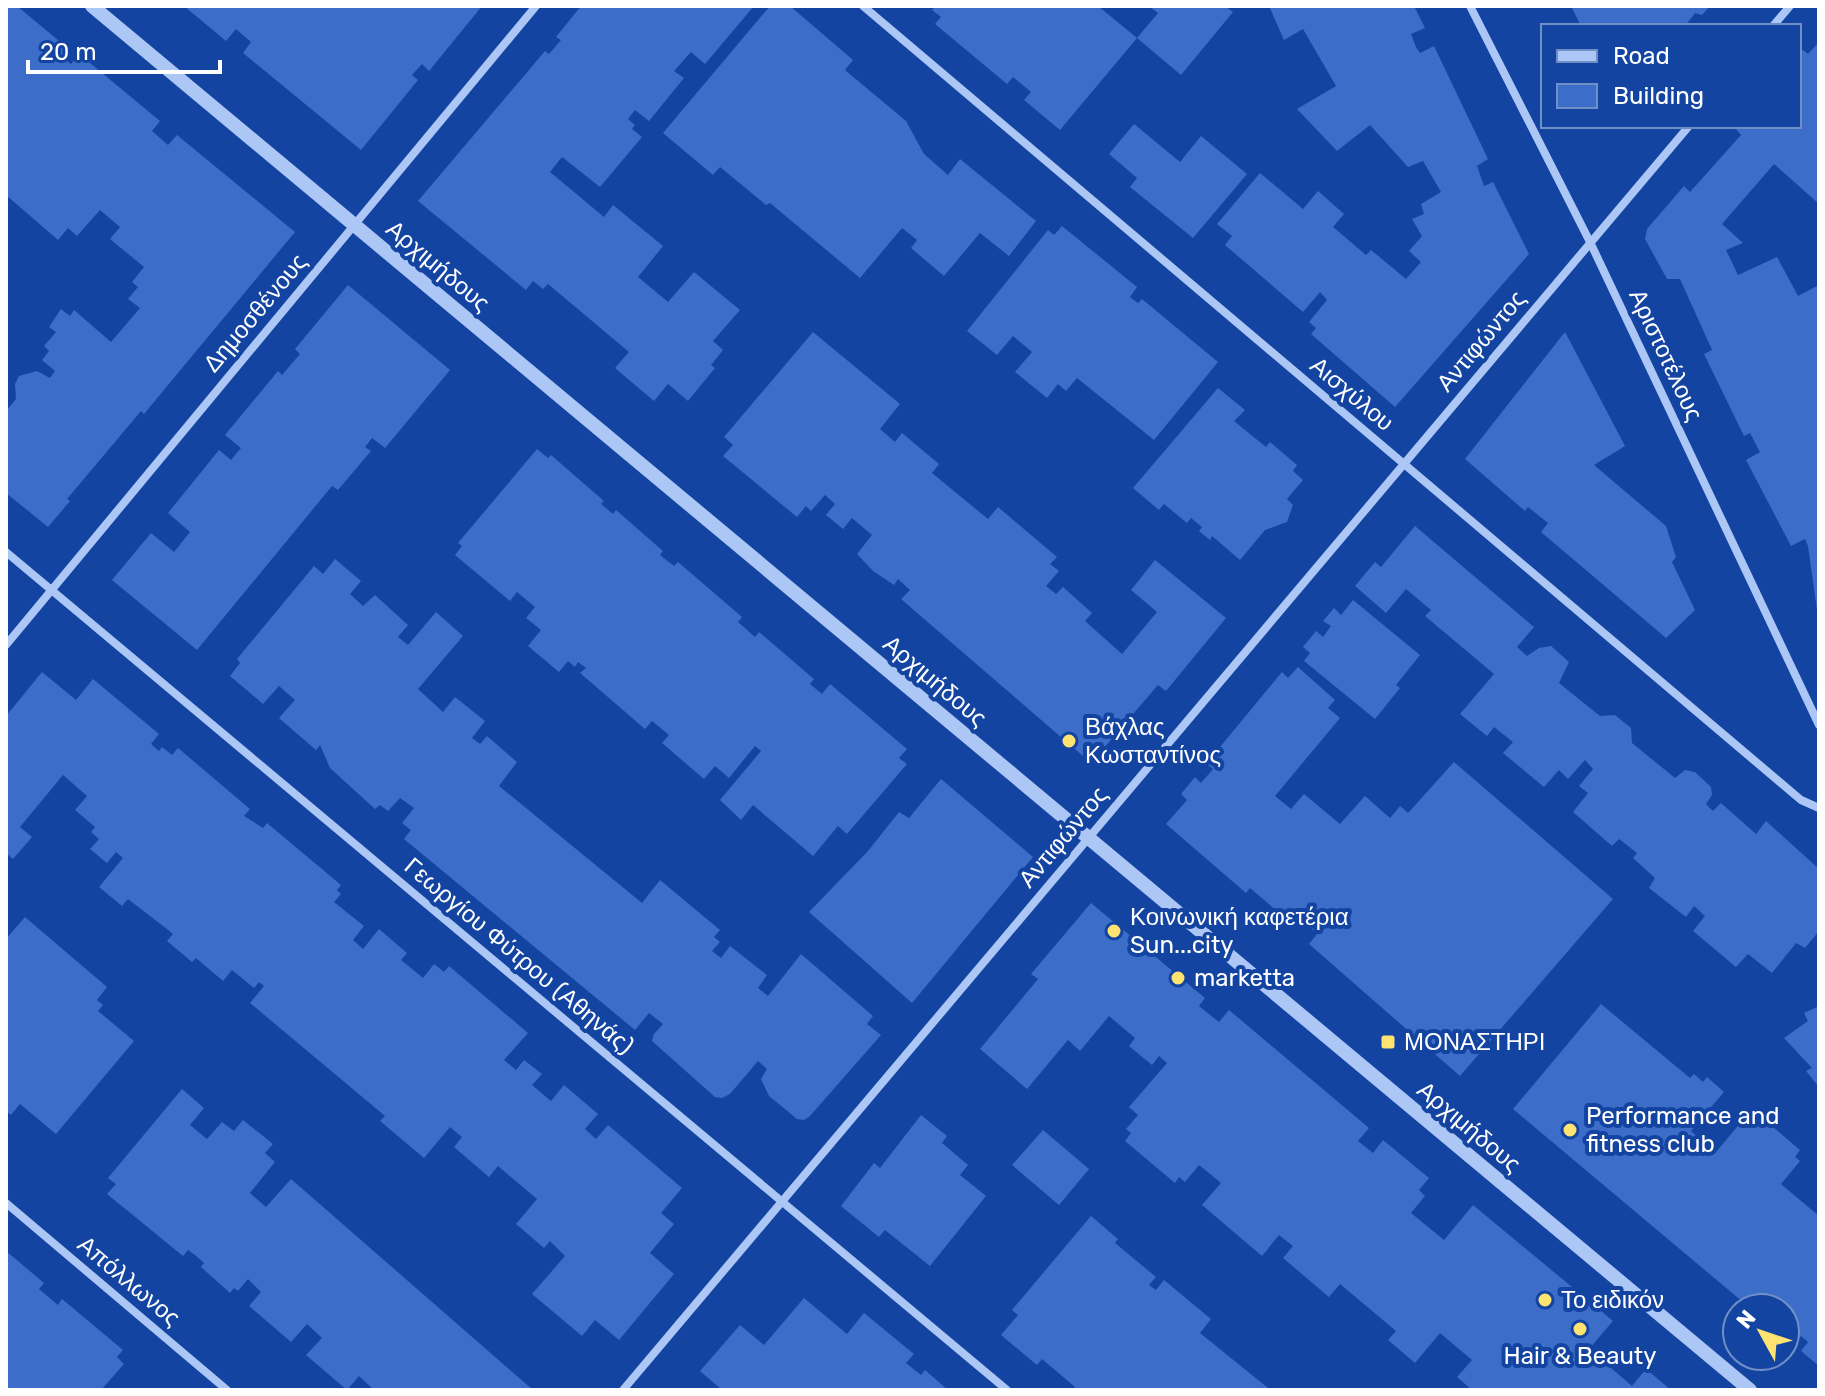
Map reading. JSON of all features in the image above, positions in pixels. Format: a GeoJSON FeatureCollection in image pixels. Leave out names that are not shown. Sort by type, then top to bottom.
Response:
{"type":"FeatureCollection","features":[{"type":"Feature","properties":{"kind":"street","name":"Αρχιμήδους"},"geometry":{"type":"LineString","coordinates":[[92,6],[1750,1390]]}},
{"type":"Feature","properties":{"kind":"street","name":"Δημοσθένους"},"geometry":{"type":"LineString","coordinates":[[6,645],[536,6]]}},
{"type":"Feature","properties":{"kind":"street","name":"Αισχύλου"},"geometry":{"type":"LineString","coordinates":[[863,6],[1801,800],[1819,808]]}},
{"type":"Feature","properties":{"kind":"street","name":"Αριστοτέλους"},"geometry":{"type":"LineString","coordinates":[[1470,6],[1590,242],[1819,725]]}},
{"type":"Feature","properties":{"kind":"street"},"geometry":{"type":"LineString","coordinates":[[1775,24],[1790,6]]}},
{"type":"Feature","properties":{"kind":"street","name":"Αντιφώντος"},"geometry":{"type":"LineString","coordinates":[[623,1390],[1687,128]]}},
{"type":"Feature","properties":{"kind":"street","name":"Γεωργίου Φύτρου (Αθηνάς)"},"geometry":{"type":"LineString","coordinates":[[6,552],[1007,1390]]}},
{"type":"Feature","properties":{"kind":"street","name":"Απόλλωνος"},"geometry":{"type":"LineString","coordinates":[[6,1203],[227,1390]]}},
{"type":"Feature","properties":{"kind":"building"},"geometry":{"type":"Polygon","coordinates":[[[6,6],[17,6],[70,50],[63,58],[71,64],[76,58],[81,62],[84,58],[160,121],[152,131],[168,145],[177,135],[295,232],[144,414],[141,411],[67,499],[70,501],[48,527],[6,493],[6,411],[16,399],[15,384],[19,376],[37,371],[50,378],[55,371],[42,360],[49,351],[44,346],[56,332],[49,327],[61,309],[70,316],[74,310],[111,342],[140,308],[128,299],[138,287],[132,282],[144,267],[110,239],[120,227],[100,210],[77,236],[68,228],[58,240],[6,195],[6,6]]]}},
{"type":"Feature","properties":{"kind":"building"},"geometry":{"type":"Polygon","coordinates":[[[184,6],[482,6],[429,71],[422,64],[412,75],[418,80],[361,150],[243,53],[251,42],[236,29],[226,41],[184,6]]]}},
{"type":"Feature","properties":{"kind":"building"},"geometry":{"type":"Polygon","coordinates":[[[581,6],[754,6],[705,64],[691,52],[674,71],[684,78],[649,121],[635,110],[628,119],[635,125],[632,129],[642,137],[600,187],[562,157],[550,172],[604,217],[613,205],[663,246],[638,277],[668,302],[694,272],[740,310],[713,341],[723,350],[711,365],[715,368],[688,401],[668,384],[654,401],[615,368],[629,352],[548,284],[543,289],[533,281],[526,290],[418,201],[545,51],[549,54],[561,40],[556,37],[581,6]]]}},
{"type":"Feature","properties":{"kind":"building"},"geometry":{"type":"Polygon","coordinates":[[[770,6],[790,6],[853,60],[845,70],[906,121],[924,154],[948,175],[960,159],[1036,221],[1009,256],[980,233],[944,276],[911,248],[917,240],[902,228],[860,278],[770,203],[766,205],[720,167],[713,175],[663,133],[770,6]]]}},
{"type":"Feature","properties":{"kind":"building"},"geometry":{"type":"Polygon","coordinates":[[[936,6],[1098,6],[1137,38],[1060,130],[1024,100],[1031,92],[1013,77],[1007,84],[935,24],[941,17],[932,10],[936,6]]]}},
{"type":"Feature","properties":{"kind":"building"},"geometry":{"type":"Polygon","coordinates":[[[1149,6],[1225,6],[1233,12],[1181,75],[1137,38],[1158,13],[1149,6]]]}},
{"type":"Feature","properties":{"kind":"building"},"geometry":{"type":"Polygon","coordinates":[[[1269,6],[1414,6],[1425,28],[1411,34],[1416,47],[1420,53],[1434,46],[1488,159],[1477,166],[1484,186],[1493,182],[1529,254],[1395,407],[1311,334],[1316,328],[1309,322],[1327,300],[1320,292],[1303,312],[1225,245],[1232,236],[1217,224],[1260,173],[1303,209],[1318,191],[1344,214],[1333,227],[1366,255],[1371,250],[1406,279],[1421,262],[1409,251],[1422,236],[1412,219],[1424,214],[1421,204],[1441,192],[1423,161],[1408,167],[1370,125],[1337,151],[1297,109],[1336,86],[1303,29],[1284,40],[1269,6]]]}},
{"type":"Feature","properties":{"kind":"building"},"geometry":{"type":"Polygon","coordinates":[[[1571,6],[1710,6],[1702,15],[1695,13],[1687,24],[1580,24],[1571,6]]]}},
{"type":"Feature","properties":{"kind":"building"},"geometry":{"type":"Polygon","coordinates":[[[1819,42],[1819,204],[1774,164],[1722,224],[1743,243],[1726,250],[1738,275],[1777,257],[1798,296],[1819,285],[1817,610],[1805,539],[1791,546],[1746,460],[1760,452],[1750,433],[1744,436],[1704,354],[1712,350],[1680,279],[1667,279],[1645,239],[1647,229],[1684,186],[1690,192],[1741,135],[1737,128],[1801,128],[1801,52],[1803,50],[1808,54],[1819,42]]]}},
{"type":"Feature","properties":{"kind":"building"},"geometry":{"type":"Polygon","coordinates":[[[1134,124],[1180,162],[1201,136],[1247,174],[1193,238],[1130,187],[1137,178],[1109,154],[1134,124]]]}},
{"type":"Feature","properties":{"kind":"building"},"geometry":{"type":"Polygon","coordinates":[[[1062,226],[1137,287],[1130,297],[1138,303],[1142,299],[1218,362],[1154,440],[1077,378],[1066,391],[1058,384],[1047,398],[1015,372],[1032,352],[1013,336],[997,355],[967,331],[1048,230],[1054,235],[1062,226]]]}},
{"type":"Feature","properties":{"kind":"building"},"geometry":{"type":"Polygon","coordinates":[[[348,285],[450,370],[385,448],[372,438],[365,447],[371,451],[338,490],[332,486],[197,650],[112,580],[151,533],[174,552],[190,532],[168,513],[219,450],[231,460],[241,448],[225,435],[278,371],[282,375],[300,354],[295,349],[348,285]]]}},
{"type":"Feature","properties":{"kind":"building"},"geometry":{"type":"Polygon","coordinates":[[[813,332],[900,404],[880,429],[895,442],[902,433],[939,464],[932,473],[988,519],[998,507],[1057,557],[1050,564],[1059,571],[1046,586],[1056,594],[1063,587],[1092,613],[1085,621],[1122,654],[1157,612],[1131,590],[1155,560],[1226,618],[1166,691],[1158,685],[1091,763],[901,599],[910,590],[898,579],[894,585],[873,571],[857,554],[872,535],[852,518],[843,529],[826,515],[835,504],[825,495],[811,511],[806,506],[797,517],[723,456],[733,445],[724,437],[813,332]]]}},
{"type":"Feature","properties":{"kind":"building"},"geometry":{"type":"Polygon","coordinates":[[[1565,332],[1625,446],[1594,465],[1666,526],[1676,557],[1672,562],[1695,610],[1666,638],[1541,532],[1548,523],[1528,507],[1525,511],[1465,459],[1565,332]]]}},
{"type":"Feature","properties":{"kind":"building"},"geometry":{"type":"Polygon","coordinates":[[[1218,388],[1245,410],[1234,421],[1266,447],[1270,442],[1297,465],[1293,471],[1303,480],[1287,499],[1293,505],[1287,522],[1265,530],[1240,560],[1212,536],[1210,540],[1199,531],[1202,527],[1191,518],[1187,523],[1164,504],[1159,510],[1133,488],[1218,388]]]}},
{"type":"Feature","properties":{"kind":"building"},"geometry":{"type":"Polygon","coordinates":[[[537,449],[548,458],[551,455],[604,501],[601,504],[613,514],[616,510],[663,551],[660,555],[674,566],[678,562],[742,617],[738,622],[755,637],[759,632],[814,679],[810,684],[822,694],[830,684],[907,749],[899,758],[907,764],[847,834],[838,826],[813,856],[753,805],[741,820],[720,800],[761,751],[755,746],[729,778],[715,766],[704,779],[662,743],[669,735],[652,721],[645,729],[580,673],[586,668],[578,662],[575,667],[568,661],[559,672],[528,646],[541,630],[526,618],[535,607],[517,592],[510,601],[455,555],[462,546],[458,543],[537,449]]]}},
{"type":"Feature","properties":{"kind":"building"},"geometry":{"type":"Polygon","coordinates":[[[1415,526],[1534,627],[1517,647],[1527,656],[1539,648],[1551,646],[1569,662],[1559,683],[1600,716],[1615,715],[1631,728],[1632,743],[1675,778],[1685,770],[1695,772],[1711,787],[1712,795],[1706,804],[1713,811],[1721,803],[1756,834],[1766,821],[1819,869],[1819,931],[1805,948],[1796,943],[1772,973],[1748,954],[1736,967],[1693,931],[1705,916],[1694,906],[1686,917],[1649,888],[1655,878],[1633,858],[1637,853],[1619,839],[1612,846],[1573,812],[1588,793],[1579,786],[1593,769],[1585,760],[1568,779],[1559,770],[1544,787],[1503,753],[1513,742],[1494,727],[1487,736],[1460,714],[1494,674],[1425,616],[1431,610],[1406,589],[1386,613],[1355,586],[1375,562],[1381,567],[1415,526]]]}},
{"type":"Feature","properties":{"kind":"building"},"geometry":{"type":"Polygon","coordinates":[[[335,559],[361,581],[350,594],[363,606],[375,595],[408,625],[398,637],[408,645],[436,612],[463,636],[418,689],[443,712],[455,697],[485,721],[472,738],[480,744],[487,736],[517,762],[499,786],[642,903],[660,880],[720,930],[714,937],[720,942],[712,951],[721,958],[730,946],[767,975],[758,988],[768,996],[801,954],[873,1016],[867,1024],[881,1035],[810,1116],[804,1120],[797,1119],[769,1096],[761,1079],[767,1069],[758,1061],[730,1094],[715,1097],[652,1041],[663,1024],[649,1013],[635,1030],[404,839],[411,830],[402,823],[414,808],[400,798],[388,811],[380,805],[375,809],[330,768],[320,745],[316,750],[279,718],[295,700],[279,686],[263,704],[230,676],[240,663],[237,659],[314,566],[323,574],[335,559]]]}},
{"type":"Feature","properties":{"kind":"building"},"geometry":{"type":"Polygon","coordinates":[[[1353,600],[1420,655],[1396,685],[1400,688],[1375,719],[1304,661],[1310,653],[1303,647],[1316,631],[1323,637],[1331,626],[1323,621],[1334,608],[1341,615],[1353,600]]]}},
{"type":"Feature","properties":{"kind":"building"},"geometry":{"type":"Polygon","coordinates":[[[1298,667],[1335,700],[1328,708],[1340,718],[1275,796],[1291,809],[1304,794],[1340,824],[1365,796],[1390,818],[1400,806],[1408,813],[1454,762],[1613,899],[1460,1076],[1309,944],[1317,934],[1291,911],[1285,918],[1250,888],[1246,893],[1166,824],[1187,800],[1181,794],[1195,777],[1201,783],[1213,769],[1206,764],[1282,672],[1288,678],[1298,667]]]}},
{"type":"Feature","properties":{"kind":"building"},"geometry":{"type":"Polygon","coordinates":[[[42,672],[76,700],[93,679],[159,734],[151,744],[159,751],[162,747],[172,755],[178,748],[250,809],[244,816],[263,828],[267,823],[341,885],[337,890],[341,894],[334,902],[364,926],[353,940],[363,949],[379,929],[407,953],[401,960],[423,978],[434,964],[444,972],[449,966],[528,1033],[504,1060],[516,1070],[524,1060],[542,1074],[532,1085],[551,1101],[564,1085],[598,1114],[585,1129],[596,1139],[608,1125],[682,1188],[661,1213],[674,1224],[650,1253],[674,1274],[619,1340],[595,1320],[582,1336],[532,1294],[565,1256],[550,1241],[544,1248],[516,1224],[537,1199],[498,1166],[489,1177],[454,1147],[462,1137],[450,1127],[424,1158],[380,1121],[385,1116],[250,1003],[264,986],[259,982],[254,988],[232,970],[223,981],[196,958],[192,962],[167,941],[173,934],[128,899],[122,906],[99,887],[123,858],[116,852],[107,863],[90,849],[99,839],[91,832],[95,827],[75,810],[87,796],[63,775],[20,827],[32,837],[13,859],[6,853],[6,716],[42,672]]]}},
{"type":"Feature","properties":{"kind":"building"},"geometry":{"type":"Polygon","coordinates":[[[941,779],[1033,857],[912,1003],[809,912],[868,851],[899,812],[909,818],[941,779]]]}},
{"type":"Feature","properties":{"kind":"building"},"geometry":{"type":"Polygon","coordinates":[[[1091,903],[1205,998],[1199,1006],[1219,1022],[1229,1010],[1369,1128],[1358,1141],[1373,1153],[1383,1140],[1429,1178],[1419,1190],[1425,1196],[1411,1213],[1444,1240],[1473,1205],[1613,1321],[1589,1349],[1632,1386],[1646,1369],[1671,1390],[1472,1390],[1457,1377],[1472,1360],[1440,1333],[1415,1363],[1388,1340],[1396,1331],[1340,1284],[1329,1297],[1283,1258],[1293,1246],[1279,1235],[1262,1256],[1202,1205],[1221,1183],[1199,1165],[1185,1182],[1179,1177],[1175,1183],[1125,1141],[1131,1133],[1126,1129],[1138,1115],[1129,1107],[1167,1063],[1159,1056],[1152,1065],[1129,1046],[1135,1038],[1109,1016],[1080,1051],[1068,1040],[1027,1089],[980,1049],[1038,979],[1031,974],[1091,903]]]}},
{"type":"Feature","properties":{"kind":"building"},"geometry":{"type":"Polygon","coordinates":[[[25,917],[107,987],[97,1000],[103,1005],[98,1011],[134,1041],[56,1134],[20,1104],[11,1115],[6,1111],[6,939],[25,917]]]}},
{"type":"Feature","properties":{"kind":"building"},"geometry":{"type":"Polygon","coordinates":[[[1601,1004],[1690,1078],[1694,1074],[1703,1082],[1707,1077],[1724,1092],[1691,1131],[1716,1152],[1752,1109],[1800,1150],[1795,1157],[1800,1161],[1781,1184],[1819,1216],[1819,1366],[1801,1351],[1808,1342],[1801,1336],[1801,1292],[1731,1292],[1513,1109],[1601,1004]]]}},
{"type":"Feature","properties":{"kind":"building"},"geometry":{"type":"Polygon","coordinates":[[[1819,1006],[1819,1087],[1806,1071],[1812,1068],[1784,1038],[1808,1021],[1804,1013],[1819,1006]]]}},
{"type":"Feature","properties":{"kind":"building"},"geometry":{"type":"Polygon","coordinates":[[[182,1089],[204,1108],[190,1125],[207,1139],[222,1122],[234,1131],[243,1120],[273,1144],[265,1153],[275,1162],[250,1193],[266,1207],[291,1179],[533,1390],[374,1390],[359,1376],[347,1390],[306,1355],[322,1338],[307,1324],[291,1342],[249,1306],[261,1292],[248,1279],[238,1291],[234,1288],[230,1293],[201,1267],[204,1263],[195,1255],[188,1250],[183,1256],[107,1194],[116,1184],[108,1178],[182,1089]]]}},
{"type":"Feature","properties":{"kind":"building"},"geometry":{"type":"Polygon","coordinates":[[[921,1115],[947,1136],[942,1143],[968,1165],[960,1175],[986,1196],[930,1266],[885,1230],[879,1237],[841,1206],[874,1163],[880,1168],[921,1115]]]}},
{"type":"Feature","properties":{"kind":"building"},"geometry":{"type":"Polygon","coordinates":[[[1043,1130],[1089,1169],[1059,1205],[1012,1165],[1043,1130]]]}},
{"type":"Feature","properties":{"kind":"building"},"geometry":{"type":"Polygon","coordinates":[[[1091,1216],[1118,1239],[1115,1243],[1156,1277],[1149,1285],[1156,1290],[1164,1280],[1211,1319],[1200,1333],[1268,1388],[1072,1390],[1075,1387],[1042,1359],[1037,1365],[1001,1335],[1018,1315],[1012,1310],[1091,1216]]]}},
{"type":"Feature","properties":{"kind":"building"},"geometry":{"type":"Polygon","coordinates":[[[6,1251],[44,1283],[39,1289],[58,1305],[62,1299],[123,1350],[117,1357],[124,1364],[101,1390],[6,1390],[6,1251]]]}},
{"type":"Feature","properties":{"kind":"building"},"geometry":{"type":"Polygon","coordinates":[[[804,1298],[847,1334],[864,1313],[914,1354],[906,1363],[921,1375],[925,1370],[948,1390],[722,1390],[700,1371],[740,1325],[764,1345],[804,1298]]]}},
{"type":"Feature","properties":{"kind":"place","name":"Βάχλας Κωσταντίνος"},"geometry":{"type":"Point","coordinates":[1069,741]}},
{"type":"Feature","properties":{"kind":"place","name":"Κοινωνική καφετέρια Sun...city"},"geometry":{"type":"Point","coordinates":[1114,931]}},
{"type":"Feature","properties":{"kind":"place","name":"marketta"},"geometry":{"type":"Point","coordinates":[1178,978]}},
{"type":"Feature","properties":{"kind":"place","name":"ΜΟΝΑΣΤΗΡΙ"},"geometry":{"type":"Point","coordinates":[1388,1042]}},
{"type":"Feature","properties":{"kind":"place","name":"Performance and fitness club"},"geometry":{"type":"Point","coordinates":[1570,1130]}},
{"type":"Feature","properties":{"kind":"place","name":"Το ειδικόν"},"geometry":{"type":"Point","coordinates":[1545,1300]}},
{"type":"Feature","properties":{"kind":"place","name":"Hair & Beauty"},"geometry":{"type":"Point","coordinates":[1580,1329]}}]}
